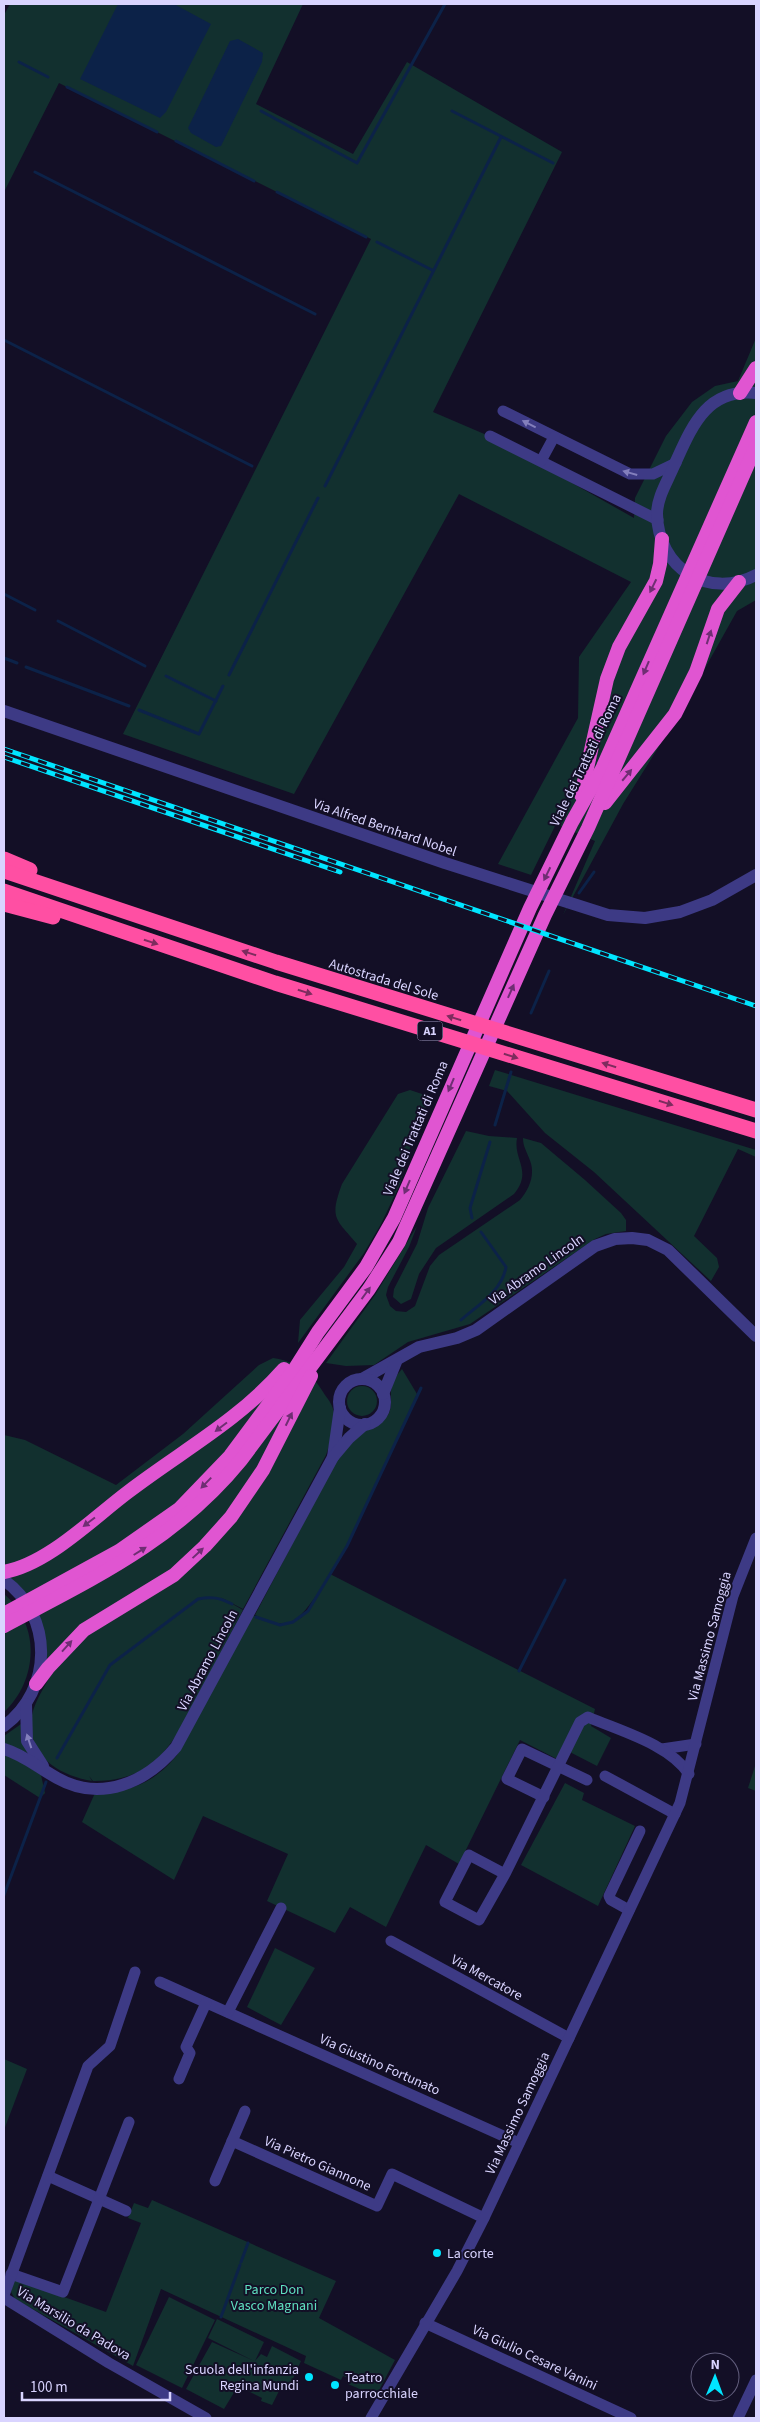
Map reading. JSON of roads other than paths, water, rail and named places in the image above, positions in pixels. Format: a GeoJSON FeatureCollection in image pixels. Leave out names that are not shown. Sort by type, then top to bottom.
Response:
{"type":"FeatureCollection","features":[{"type":"Feature","properties":{"kind":"highway"},"geometry":{"type":"LineString","coordinates":[[740,393],[756,368]]}},
{"type":"Feature","properties":{"kind":"highway","name":"Viale dei Trattati di Roma"},"geometry":{"type":"LineString","coordinates":[[4,1614],[146,1548],[190,1514],[217,1488],[241,1460],[369,1289],[394,1250],[442,1148],[529,950],[585,832],[756,422]]}},
{"type":"Feature","properties":{"kind":"highway","name":"Viale dei Trattati di Roma"},"geometry":{"type":"LineString","coordinates":[[4,1626],[79,1580],[180,1509],[230,1456],[366,1267],[382,1241],[505,963],[570,826],[602,769],[756,446]]}},
{"type":"Feature","properties":{"kind":"highway"},"geometry":{"type":"LineString","coordinates":[[570,826],[588,774],[607,679],[619,647],[656,582],[662,539]]}},
{"type":"Feature","properties":{"kind":"highway"},"geometry":{"type":"LineString","coordinates":[[585,832],[619,783],[675,714],[696,672],[718,609],[739,582]]}},
{"type":"Feature","properties":{"kind":"highway"},"geometry":{"type":"LineString","coordinates":[[4,859],[127,913]]}},
{"type":"Feature","properties":{"kind":"highway","name":"Autostrada del Sole"},"geometry":{"type":"LineString","coordinates":[[4,871],[127,913],[398,1000],[756,1110]]}},
{"type":"Feature","properties":{"kind":"highway","name":"A1"},"geometry":{"type":"LineString","coordinates":[[4,891],[285,986],[756,1131]]}},
{"type":"Feature","properties":{"kind":"highway"},"geometry":{"type":"LineString","coordinates":[[4,904],[28,912],[105,926]]}},
{"type":"Feature","properties":{"kind":"highway"},"geometry":{"type":"LineString","coordinates":[[4,1572],[25,1566],[47,1554],[143,1481],[232,1419],[273,1382],[318,1332]]}},
{"type":"Feature","properties":{"kind":"highway"},"geometry":{"type":"LineString","coordinates":[[36,1684],[48,1668],[84,1630],[174,1574],[205,1546],[231,1517],[264,1470],[309,1379],[337,1332]]}},
{"type":"Feature","properties":{"kind":"street"},"geometry":{"type":"LineString","coordinates":[[756,393],[740,393],[721,399],[706,408],[690,431],[659,500],[658,520],[662,539],[669,556],[692,576],[716,584],[739,582],[756,575]]}},
{"type":"Feature","properties":{"kind":"street"},"geometry":{"type":"LineString","coordinates":[[503,411],[630,474],[652,474],[676,463]]}},
{"type":"Feature","properties":{"kind":"street"},"geometry":{"type":"LineString","coordinates":[[490,436],[658,520]]}},
{"type":"Feature","properties":{"kind":"street"},"geometry":{"type":"LineString","coordinates":[[541,461],[554,437]]}},
{"type":"Feature","properties":{"kind":"street","name":"Via Alfred Bernhard Nobel"},"geometry":{"type":"LineString","coordinates":[[4,711],[445,863],[608,915],[645,918],[680,912],[712,900],[756,875]]}},
{"type":"Feature","properties":{"kind":"street","name":"Via Abramo Lincoln"},"geometry":{"type":"LineString","coordinates":[[333,1457],[340,1396],[346,1386],[396,1362],[419,1347],[457,1338],[476,1330],[595,1246],[624,1238],[648,1240],[668,1250],[756,1336]]}},
{"type":"Feature","properties":{"kind":"street","name":"Via Abramo Lincoln"},"geometry":{"type":"LineString","coordinates":[[4,1749],[22,1756],[58,1779],[83,1787],[110,1788],[122,1786],[143,1778],[166,1760],[176,1747],[203,1701],[333,1457],[365,1424],[377,1419],[382,1414],[385,1401],[384,1394],[396,1362]]}},
{"type":"Feature","properties":{"kind":"street"},"geometry":{"type":"LineString","coordinates":[[362,1379],[375,1383],[384,1394]]}},
{"type":"Feature","properties":{"kind":"street"},"geometry":{"type":"LineString","coordinates":[[340,1408],[349,1421],[365,1424]]}},
{"type":"Feature","properties":{"kind":"street","name":"Via Massimo Samoggia"},"geometry":{"type":"LineString","coordinates":[[371,2418],[484,2218],[674,1814],[689,1774],[733,1596],[756,1538]]}},
{"type":"Feature","properties":{"kind":"street"},"geometry":{"type":"LineString","coordinates":[[4,1580],[27,1604],[39,1629],[42,1657],[36,1684],[26,1704],[4,1726]]}},
{"type":"Feature","properties":{"kind":"street","name":"Via Abramo Lincoln"},"geometry":{"type":"LineString","coordinates":[[26,1704],[27,1741],[48,1772]]}},
{"type":"Feature","properties":{"kind":"street"},"geometry":{"type":"LineString","coordinates":[[505,1874],[469,1855],[445,1902],[479,1920],[505,1874],[580,1722],[588,1717],[662,1749],[680,1762],[689,1774]]}},
{"type":"Feature","properties":{"kind":"street"},"geometry":{"type":"LineString","coordinates":[[662,1749],[696,1744]]}},
{"type":"Feature","properties":{"kind":"street"},"geometry":{"type":"LineString","coordinates":[[544,1797],[507,1779],[522,1749],[587,1780]]}},
{"type":"Feature","properties":{"kind":"street"},"geometry":{"type":"LineString","coordinates":[[605,1776],[674,1814]]}},
{"type":"Feature","properties":{"kind":"street"},"geometry":{"type":"LineString","coordinates":[[629,1910],[611,1900],[609,1896],[640,1831]]}},
{"type":"Feature","properties":{"kind":"street"},"geometry":{"type":"LineString","coordinates":[[228,2012],[281,1908]]}},
{"type":"Feature","properties":{"kind":"street","name":"Via Mercatore"},"geometry":{"type":"LineString","coordinates":[[391,1941],[569,2038]]}},
{"type":"Feature","properties":{"kind":"street"},"geometry":{"type":"LineString","coordinates":[[4,2296],[88,2066],[110,2046],[135,1972]]}},
{"type":"Feature","properties":{"kind":"street","name":"Via Giustino Fortunato"},"geometry":{"type":"LineString","coordinates":[[160,1982],[519,2143]]}},
{"type":"Feature","properties":{"kind":"street"},"geometry":{"type":"LineString","coordinates":[[179,2079],[190,2054],[186,2047],[206,2003]]}},
{"type":"Feature","properties":{"kind":"street"},"geometry":{"type":"LineString","coordinates":[[215,2181],[245,2111]]}},
{"type":"Feature","properties":{"kind":"street"},"geometry":{"type":"LineString","coordinates":[[11,2274],[63,2292],[129,2122]]}},
{"type":"Feature","properties":{"kind":"street","name":"Via Pietro Giannone"},"geometry":{"type":"LineString","coordinates":[[232,2141],[377,2206],[392,2174],[484,2218]]}},
{"type":"Feature","properties":{"kind":"street"},"geometry":{"type":"LineString","coordinates":[[48,2176],[126,2212]]}},
{"type":"Feature","properties":{"kind":"street","name":"Via Marsilio da Padova"},"geometry":{"type":"LineString","coordinates":[[4,2296],[109,2363],[206,2418]]}},
{"type":"Feature","properties":{"kind":"street","name":"Via Giulio Cesare Vanini"},"geometry":{"type":"LineString","coordinates":[[426,2323],[631,2418]]}},
{"type":"Feature","properties":{"kind":"street"},"geometry":{"type":"LineString","coordinates":[[738,2418],[756,2380]]}},
{"type":"Feature","properties":{"kind":"water"},"geometry":{"type":"Polygon","coordinates":[[[118,4],[174,4],[211,24],[166,112],[160,118],[80,79],[118,4]]]}},
{"type":"Feature","properties":{"kind":"water"},"geometry":{"type":"Polygon","coordinates":[[[238,39],[263,53],[262,62],[221,146],[216,147],[191,133],[188,128],[230,41],[238,39]]]}},
{"type":"Feature","properties":{"kind":"waterway"},"geometry":{"type":"LineString","coordinates":[[261,111],[357,163],[445,4]]}},
{"type":"Feature","properties":{"kind":"waterway"},"geometry":{"type":"LineString","coordinates":[[19,62],[48,77]]}},
{"type":"Feature","properties":{"kind":"waterway"},"geometry":{"type":"LineString","coordinates":[[67,87],[157,132]]}},
{"type":"Feature","properties":{"kind":"waterway"},"geometry":{"type":"LineString","coordinates":[[452,111],[553,163]]}},
{"type":"Feature","properties":{"kind":"waterway"},"geometry":{"type":"LineString","coordinates":[[325,486],[501,137]]}},
{"type":"Feature","properties":{"kind":"waterway"},"geometry":{"type":"LineString","coordinates":[[176,141],[254,181]]}},
{"type":"Feature","properties":{"kind":"waterway"},"geometry":{"type":"LineString","coordinates":[[35,172],[315,314]]}},
{"type":"Feature","properties":{"kind":"waterway"},"geometry":{"type":"LineString","coordinates":[[277,192],[366,237]]}},
{"type":"Feature","properties":{"kind":"waterway"},"geometry":{"type":"LineString","coordinates":[[377,242],[432,270]]}},
{"type":"Feature","properties":{"kind":"waterway"},"geometry":{"type":"LineString","coordinates":[[4,340],[252,466]]}},
{"type":"Feature","properties":{"kind":"waterway"},"geometry":{"type":"LineString","coordinates":[[229,675],[318,498]]}},
{"type":"Feature","properties":{"kind":"waterway"},"geometry":{"type":"LineString","coordinates":[[4,594],[35,610]]}},
{"type":"Feature","properties":{"kind":"waterway"},"geometry":{"type":"LineString","coordinates":[[58,621],[145,666]]}},
{"type":"Feature","properties":{"kind":"waterway"},"geometry":{"type":"LineString","coordinates":[[4,658],[17,663]]}},
{"type":"Feature","properties":{"kind":"waterway"},"geometry":{"type":"LineString","coordinates":[[26,667],[129,706]]}},
{"type":"Feature","properties":{"kind":"waterway"},"geometry":{"type":"LineString","coordinates":[[166,676],[216,701]]}},
{"type":"Feature","properties":{"kind":"waterway"},"geometry":{"type":"LineString","coordinates":[[139,710],[199,734],[223,686]]}},
{"type":"Feature","properties":{"kind":"waterway"},"geometry":{"type":"LineString","coordinates":[[579,893],[594,872]]}},
{"type":"Feature","properties":{"kind":"waterway"},"geometry":{"type":"LineString","coordinates":[[531,1013],[549,971]]}},
{"type":"Feature","properties":{"kind":"waterway"},"geometry":{"type":"LineString","coordinates":[[495,1125],[511,1072]]}},
{"type":"Feature","properties":{"kind":"waterway"},"geometry":{"type":"LineString","coordinates":[[472,1218],[470,1208],[490,1142]]}},
{"type":"Feature","properties":{"kind":"waterway"},"geometry":{"type":"LineString","coordinates":[[461,1320],[482,1303],[504,1276],[506,1267],[481,1232]]}},
{"type":"Feature","properties":{"kind":"waterway"},"geometry":{"type":"LineString","coordinates":[[256,1617],[280,1625],[293,1622],[308,1611],[347,1546],[421,1388]]}},
{"type":"Feature","properties":{"kind":"waterway"},"geometry":{"type":"LineString","coordinates":[[519,1671],[565,1580]]}},
{"type":"Feature","properties":{"kind":"waterway"},"geometry":{"type":"LineString","coordinates":[[57,1758],[110,1665],[198,1599],[216,1598],[232,1604]]}},
{"type":"Feature","properties":{"kind":"waterway"},"geometry":{"type":"LineString","coordinates":[[4,1895],[46,1782]]}},
{"type":"Feature","properties":{"kind":"waterway"},"geometry":{"type":"LineString","coordinates":[[241,2262],[248,2243]]}},
{"type":"Feature","properties":{"kind":"waterway"},"geometry":{"type":"LineString","coordinates":[[221,2317],[240,2265]]}},
{"type":"Feature","properties":{"kind":"railway"},"geometry":{"type":"LineString","coordinates":[[4,749],[756,1006]]}},
{"type":"Feature","properties":{"kind":"railway"},"geometry":{"type":"LineString","coordinates":[[4,757],[340,872]]}},
{"type":"Feature","properties":{"kind":"place","name":"La corte"},"geometry":{"type":"Point","coordinates":[437,2253]}},
{"type":"Feature","properties":{"kind":"place","name":"Scuola dell'infanzia Regina Mundi"},"geometry":{"type":"Point","coordinates":[309,2377]}},
{"type":"Feature","properties":{"kind":"place","name":"Teatro parrocchiale"},"geometry":{"type":"Point","coordinates":[335,2385]}},
{"type":"Feature","properties":{"kind":"park label","name":"Parco Don Vasco Magnani"},"geometry":{"type":"Point","coordinates":[274,2298]}}]}
